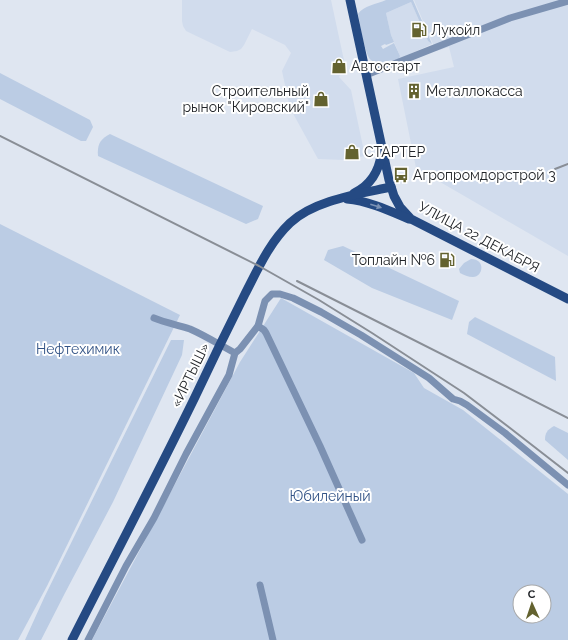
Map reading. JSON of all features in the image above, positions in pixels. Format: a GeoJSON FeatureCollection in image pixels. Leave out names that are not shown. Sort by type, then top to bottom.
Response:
{"type":"FeatureCollection","features":[{"type":"Feature","properties":{"kind":"main road","name":"УЛИЦА 22 ДЕКАБРЯ"},"geometry":{"type":"LineString","coordinates":[[350,0],[381,147],[391,187],[400,207],[411,219],[568,299]]}},
{"type":"Feature","properties":{"kind":"main road"},"geometry":{"type":"LineString","coordinates":[[339,199],[368,184],[379,165],[381,147]]}},
{"type":"Feature","properties":{"kind":"main road","name":"«ИРТЫШ»"},"geometry":{"type":"LineString","coordinates":[[72,640],[259,266],[277,237],[291,222],[307,211],[320,205],[391,187]]}},
{"type":"Feature","properties":{"kind":"main road"},"geometry":{"type":"LineString","coordinates":[[339,199],[366,203],[411,219]]}},
{"type":"Feature","properties":{"kind":"street"},"geometry":{"type":"LineString","coordinates":[[366,75],[510,18],[568,1]]}},
{"type":"Feature","properties":{"kind":"street"},"geometry":{"type":"LineString","coordinates":[[88,640],[126,566],[154,518],[186,454],[226,382],[235,353],[240,349],[258,326],[266,301],[272,294],[280,294],[293,298],[321,312],[361,335],[429,378],[453,399],[467,405],[505,433],[568,486]]}},
{"type":"Feature","properties":{"kind":"street"},"geometry":{"type":"LineString","coordinates":[[154,318],[193,330],[235,353]]}},
{"type":"Feature","properties":{"kind":"street"},"geometry":{"type":"LineString","coordinates":[[258,326],[266,333],[317,440],[362,540]]}},
{"type":"Feature","properties":{"kind":"street"},"geometry":{"type":"LineString","coordinates":[[260,585],[273,640]]}},
{"type":"Feature","properties":{"kind":"shaded area"},"geometry":{"type":"Polygon","coordinates":[[[182,0],[331,0],[345,65],[339,77],[351,90],[365,156],[344,160],[318,159],[290,108],[282,71],[291,53],[285,45],[252,29],[241,49],[230,52],[186,31],[182,21],[182,0]]]}},
{"type":"Feature","properties":{"kind":"shaded area"},"geometry":{"type":"Polygon","coordinates":[[[414,0],[568,0],[568,256],[416,168],[398,79],[454,67],[449,47],[436,51],[414,0]]]}},
{"type":"Feature","properties":{"kind":"shaded area"},"geometry":{"type":"Polygon","coordinates":[[[411,2],[428,41],[432,44],[399,59],[400,56],[391,35],[386,13],[411,2]]]}},
{"type":"Feature","properties":{"kind":"green space"},"geometry":{"type":"Polygon","coordinates":[[[386,0],[413,0],[432,44],[428,41],[411,2],[386,13],[394,42],[381,46],[383,49],[394,43],[400,56],[399,59],[379,62],[371,60],[365,46],[358,14],[367,7],[386,0]]]}},
{"type":"Feature","properties":{"kind":"green space"},"geometry":{"type":"Polygon","coordinates":[[[0,73],[90,120],[93,127],[86,141],[81,141],[0,99],[0,73]]]}},
{"type":"Feature","properties":{"kind":"green space"},"geometry":{"type":"Polygon","coordinates":[[[110,134],[263,206],[258,219],[246,224],[98,156],[100,143],[110,134]]]}},
{"type":"Feature","properties":{"kind":"green space","name":"Нефтехимик"},"geometry":{"type":"Polygon","coordinates":[[[0,224],[180,315],[47,586],[18,640],[0,640],[0,224]]]}},
{"type":"Feature","properties":{"kind":"green space"},"geometry":{"type":"Polygon","coordinates":[[[343,246],[459,301],[452,320],[372,288],[324,260],[328,250],[343,246]]]}},
{"type":"Feature","properties":{"kind":"green space"},"geometry":{"type":"Polygon","coordinates":[[[471,259],[476,260],[481,265],[481,271],[479,274],[473,277],[460,273],[459,269],[464,263],[471,259]]]}},
{"type":"Feature","properties":{"kind":"green space","name":"Юбилейный"},"geometry":{"type":"Polygon","coordinates":[[[281,298],[414,373],[424,388],[463,410],[568,494],[568,640],[92,640],[240,362],[281,298]]]}},
{"type":"Feature","properties":{"kind":"green space"},"geometry":{"type":"Polygon","coordinates":[[[475,317],[555,357],[556,381],[467,334],[469,322],[475,317]]]}},
{"type":"Feature","properties":{"kind":"green space"},"geometry":{"type":"Polygon","coordinates":[[[171,340],[184,340],[182,355],[113,502],[41,640],[25,640],[44,598],[171,340]]]}},
{"type":"Feature","properties":{"kind":"green space"},"geometry":{"type":"Polygon","coordinates":[[[554,426],[568,433],[568,460],[545,440],[545,435],[554,426]]]}},
{"type":"Feature","properties":{"kind":"railway"},"geometry":{"type":"LineString","coordinates":[[0,136],[259,266],[319,300],[464,393],[568,473]]}},
{"type":"Feature","properties":{"kind":"railway"},"geometry":{"type":"LineString","coordinates":[[555,169],[568,164]]}},
{"type":"Feature","properties":{"kind":"railway"},"geometry":{"type":"LineString","coordinates":[[297,281],[568,418]]}},
{"type":"Feature","properties":{"kind":"place","name":"Лукойл"},"geometry":{"type":"Point","coordinates":[419,30]}},
{"type":"Feature","properties":{"kind":"place","name":"Автостарт"},"geometry":{"type":"Point","coordinates":[339,66]}},
{"type":"Feature","properties":{"kind":"place","name":"Металлокасса"},"geometry":{"type":"Point","coordinates":[414,91]}},
{"type":"Feature","properties":{"kind":"place","name":"Строительный рынок \"Кировский\""},"geometry":{"type":"Point","coordinates":[321,99]}},
{"type":"Feature","properties":{"kind":"place","name":"СТАРТЕР"},"geometry":{"type":"Point","coordinates":[352,152]}},
{"type":"Feature","properties":{"kind":"place","name":"Агропромдорстрой 3"},"geometry":{"type":"Point","coordinates":[401,175]}},
{"type":"Feature","properties":{"kind":"place","name":"Топлайн №6"},"geometry":{"type":"Point","coordinates":[447,260]}}]}
